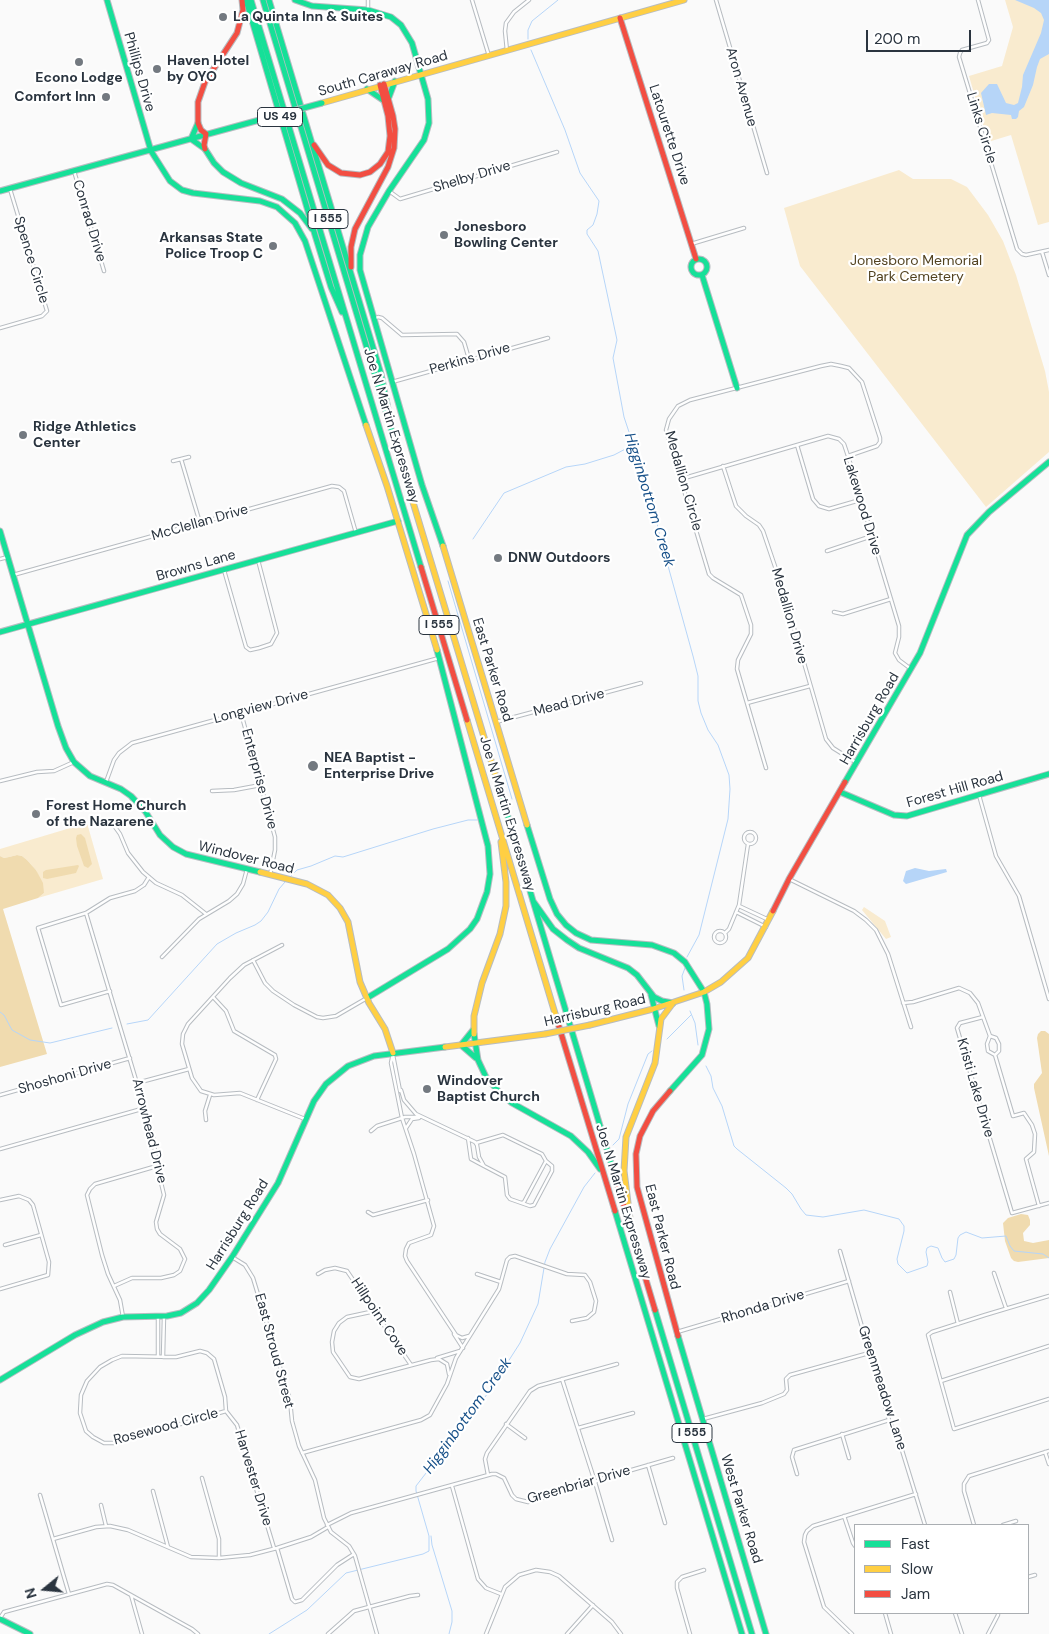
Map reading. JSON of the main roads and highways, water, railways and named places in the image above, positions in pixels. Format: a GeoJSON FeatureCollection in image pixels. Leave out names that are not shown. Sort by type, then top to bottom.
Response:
{"type":"FeatureCollection","features":[{"type":"Feature","properties":{"kind":"main road","name":"Phillips Drive"},"geometry":{"type":"LineString","coordinates":[[107,0],[151,151],[170,181],[182,190],[193,193],[260,201],[277,207],[298,228],[308,250],[398,521],[438,658],[488,846],[490,874],[487,892],[477,919],[463,938],[367,998]]}},
{"type":"Feature","properties":{"kind":"main road"},"geometry":{"type":"LineString","coordinates":[[205,149],[206,134],[201,130],[198,123],[197,110],[200,96],[206,82],[237,33],[244,0]]}},
{"type":"Feature","properties":{"kind":"main road","name":"US 49"},"geometry":{"type":"LineString","coordinates":[[244,0],[331,287],[353,338]]}},
{"type":"Feature","properties":{"kind":"main road","name":"Joe N Martin Expressway"},"geometry":{"type":"LineString","coordinates":[[251,0],[742,1634]]}},
{"type":"Feature","properties":{"kind":"main road","name":"Joe N Martin Expressway"},"geometry":{"type":"LineString","coordinates":[[263,0],[752,1634]]}},
{"type":"Feature","properties":{"kind":"main road","name":"US 49"},"geometry":{"type":"LineString","coordinates":[[269,0],[386,393],[394,439]]}},
{"type":"Feature","properties":{"kind":"main road","name":"East Parker Road"},"geometry":{"type":"LineString","coordinates":[[295,0],[312,6],[368,10],[391,17],[401,25],[412,43],[421,74],[428,99],[429,123],[424,140],[389,191],[368,227],[360,255],[362,280],[428,505],[448,562],[556,914],[576,933],[591,940],[652,945],[674,953],[693,972],[704,992],[709,1029],[702,1055],[653,1111],[640,1136],[636,1154],[636,1182],[640,1202],[676,1332]]}},
{"type":"Feature","properties":{"kind":"main road","name":"South Caraway Road"},"geometry":{"type":"LineString","coordinates":[[0,192],[684,0]]}},
{"type":"Feature","properties":{"kind":"main road","name":"Latourette Drive"},"geometry":{"type":"LineString","coordinates":[[620,18],[696,259]]}},
{"type":"Feature","properties":{"kind":"main road"},"geometry":{"type":"LineString","coordinates":[[311,140],[325,161],[336,171],[351,175],[370,172],[382,161],[389,147],[390,124],[386,99],[395,81]]}},
{"type":"Feature","properties":{"kind":"main road"},"geometry":{"type":"LineString","coordinates":[[351,276],[350,256],[355,229],[388,167],[394,148],[395,129],[382,85]]}},
{"type":"Feature","properties":{"kind":"main road"},"geometry":{"type":"LineString","coordinates":[[367,89],[386,99]]}},
{"type":"Feature","properties":{"kind":"main road"},"geometry":{"type":"LineString","coordinates":[[198,123],[191,138],[205,149],[217,166],[232,178],[275,195],[288,203],[300,213],[315,235]]}},
{"type":"Feature","properties":{"kind":"main road"},"geometry":{"type":"LineString","coordinates":[[696,259],[702,259],[708,266],[706,272],[702,275],[696,275],[692,270],[692,262],[696,259]]}},
{"type":"Feature","properties":{"kind":"main road"},"geometry":{"type":"LineString","coordinates":[[702,275],[737,388]]}},
{"type":"Feature","properties":{"kind":"main road","name":"Harrisburg Road"},"geometry":{"type":"LineString","coordinates":[[0,1380],[89,1328],[103,1322],[123,1317],[161,1317],[181,1312],[197,1303],[209,1290],[232,1257],[284,1171],[305,1119],[321,1090],[339,1072],[374,1056],[545,1034],[653,1009],[704,992],[721,982],[739,967],[755,947],[789,879],[911,669],[928,634],[967,535],[989,512],[1049,462]]}},
{"type":"Feature","properties":{"kind":"main road","name":"Browns Lane"},"geometry":{"type":"LineString","coordinates":[[0,632],[398,521]]}},
{"type":"Feature","properties":{"kind":"main road","name":"Windover Road"},"geometry":{"type":"LineString","coordinates":[[0,531],[59,728],[66,748],[74,762],[85,773],[121,789],[136,800],[160,835],[179,850],[192,856],[313,887],[328,895],[340,908],[348,922],[357,971],[367,998],[385,1029],[393,1053]]}},
{"type":"Feature","properties":{"kind":"main road","name":"Forest Hill Road"},"geometry":{"type":"LineString","coordinates":[[840,792],[894,815],[907,816],[1049,774]]}},
{"type":"Feature","properties":{"kind":"main road"},"geometry":{"type":"LineString","coordinates":[[500,828],[506,882],[506,906],[500,934],[480,990],[474,1016],[473,1030],[478,1060],[486,1077],[500,1093],[571,1136],[588,1152],[603,1174]]}},
{"type":"Feature","properties":{"kind":"main road"},"geometry":{"type":"LineString","coordinates":[[531,899],[554,928],[567,940],[580,948],[628,968],[658,999],[673,1003],[661,1019],[654,1063],[629,1127],[624,1151],[624,1171],[631,1232]]}},
{"type":"Feature","properties":{"kind":"main road"},"geometry":{"type":"LineString","coordinates":[[650,992],[659,1028]]}},
{"type":"Feature","properties":{"kind":"main road"},"geometry":{"type":"LineString","coordinates":[[473,1030],[461,1045],[478,1060]]}},
{"type":"Feature","properties":{"kind":"main road","name":"West Parker Road"},"geometry":{"type":"LineString","coordinates":[[676,1332],[766,1634]]}},
{"type":"Feature","properties":{"kind":"main road"},"geometry":{"type":"LineString","coordinates":[[0,1619],[30,1634]]}},
{"type":"Feature","properties":{"kind":"water"},"geometry":{"type":"Polygon","coordinates":[[[1015,0],[1049,0],[1049,54],[1040,59],[1033,85],[1024,107],[1019,111],[1016,119],[1012,119],[1011,115],[992,113],[986,115],[981,93],[989,84],[997,84],[1006,103],[1014,105],[1018,103],[1023,75],[1041,33],[1044,20],[1041,13],[1034,8],[1015,0]]]}},
{"type":"Feature","properties":{"kind":"water"},"geometry":{"type":"Polygon","coordinates":[[[915,868],[929,871],[946,869],[947,872],[906,884],[903,881],[906,871],[915,868]]]}},
{"type":"Feature","properties":{"kind":"waterway","name":"Higginbottom Creek"},"geometry":{"type":"LineString","coordinates":[[528,39],[528,30],[532,21],[558,0]]}},
{"type":"Feature","properties":{"kind":"waterway","name":"Higginbottom Creek"},"geometry":{"type":"LineString","coordinates":[[531,50],[565,130],[580,173],[599,201],[597,214],[593,225],[587,230],[587,234],[598,251],[617,340],[613,358],[624,417],[633,444],[633,458],[654,509],[698,676],[698,701],[701,713],[708,730],[718,745],[729,775],[728,819],[699,935],[687,957]]}},
{"type":"Feature","properties":{"kind":"waterway"},"geometry":{"type":"LineString","coordinates":[[473,539],[504,493],[566,467],[585,464],[614,455],[633,445]]}},
{"type":"Feature","properties":{"kind":"waterway"},"geometry":{"type":"LineString","coordinates":[[448,581],[512,799]]}},
{"type":"Feature","properties":{"kind":"waterway"},"geometry":{"type":"LineString","coordinates":[[290,877],[297,870],[335,856],[343,857],[433,829],[468,820],[477,820]]}},
{"type":"Feature","properties":{"kind":"waterway"},"geometry":{"type":"LineString","coordinates":[[127,1024],[148,1020],[217,944],[261,921],[285,882]]}},
{"type":"Feature","properties":{"kind":"waterway","name":"Higginbottom Creek"},"geometry":{"type":"LineString","coordinates":[[684,990],[682,976],[685,968]]}},
{"type":"Feature","properties":{"kind":"waterway"},"geometry":{"type":"LineString","coordinates":[[690,1011],[695,1023],[698,1045]]}},
{"type":"Feature","properties":{"kind":"waterway"},"geometry":{"type":"LineString","coordinates":[[0,1012],[4,1015],[12,1030],[30,1040],[50,1043],[112,1028]]}},
{"type":"Feature","properties":{"kind":"waterway","name":"Higginbottom Creek"},"geometry":{"type":"LineString","coordinates":[[667,1039],[691,1015]]}},
{"type":"Feature","properties":{"kind":"waterway","name":"Higginbottom Creek"},"geometry":{"type":"LineString","coordinates":[[613,1145],[619,1139],[628,1104],[648,1054],[652,1051]]}},
{"type":"Feature","properties":{"kind":"waterway"},"geometry":{"type":"LineString","coordinates":[[706,1066],[711,1076],[713,1088],[722,1106],[734,1146],[786,1188],[806,1215],[823,1217],[864,1210],[899,1219],[904,1226],[904,1231],[897,1259],[898,1264],[907,1273],[927,1266],[926,1252],[927,1248],[931,1246],[938,1248],[945,1262],[954,1259],[958,1238],[966,1232],[982,1238],[1006,1236],[1014,1251],[1043,1254],[1049,1258]]}},
{"type":"Feature","properties":{"kind":"waterway","name":"Higginbottom Creek"},"geometry":{"type":"LineString","coordinates":[[269,1634],[307,1610],[346,1573],[429,1551],[429,1536],[416,1486],[488,1393],[520,1343],[538,1304],[545,1262],[550,1249],[584,1187],[595,1173]]}},
{"type":"Feature","properties":{"kind":"waterway"},"geometry":{"type":"LineString","coordinates":[[431,1536],[452,1611],[449,1634]]}},
{"type":"Feature","properties":{"kind":"place","name":"La Quinta Inn & Suites"},"geometry":{"type":"Point","coordinates":[223,17]}},
{"type":"Feature","properties":{"kind":"place","name":"Econo Lodge"},"geometry":{"type":"Point","coordinates":[79,62]}},
{"type":"Feature","properties":{"kind":"place","name":"Haven Hotel by OYO"},"geometry":{"type":"Point","coordinates":[157,69]}},
{"type":"Feature","properties":{"kind":"place","name":"Comfort Inn"},"geometry":{"type":"Point","coordinates":[106,97]}},
{"type":"Feature","properties":{"kind":"place","name":"Jonesboro Bowling Center"},"geometry":{"type":"Point","coordinates":[444,235]}},
{"type":"Feature","properties":{"kind":"place","name":"Arkansas State Police Troop C"},"geometry":{"type":"Point","coordinates":[273,246]}},
{"type":"Feature","properties":{"kind":"place","name":"Ridge Athletics Center"},"geometry":{"type":"Point","coordinates":[23,435]}},
{"type":"Feature","properties":{"kind":"place","name":"DNW Outdoors"},"geometry":{"type":"Point","coordinates":[498,558]}},
{"type":"Feature","properties":{"kind":"place","name":"NEA Baptist - Enterprise Drive"},"geometry":{"type":"Point","coordinates":[313,766]}},
{"type":"Feature","properties":{"kind":"place","name":"Forest Home Church of the Nazarene"},"geometry":{"type":"Point","coordinates":[36,814]}},
{"type":"Feature","properties":{"kind":"place","name":"Windover Baptist Church"},"geometry":{"type":"Point","coordinates":[427,1089]}},
{"type":"Feature","properties":{"kind":"park label","name":"Jonesboro Memorial Park Cemetery"},"geometry":{"type":"Point","coordinates":[916,270]}}]}
